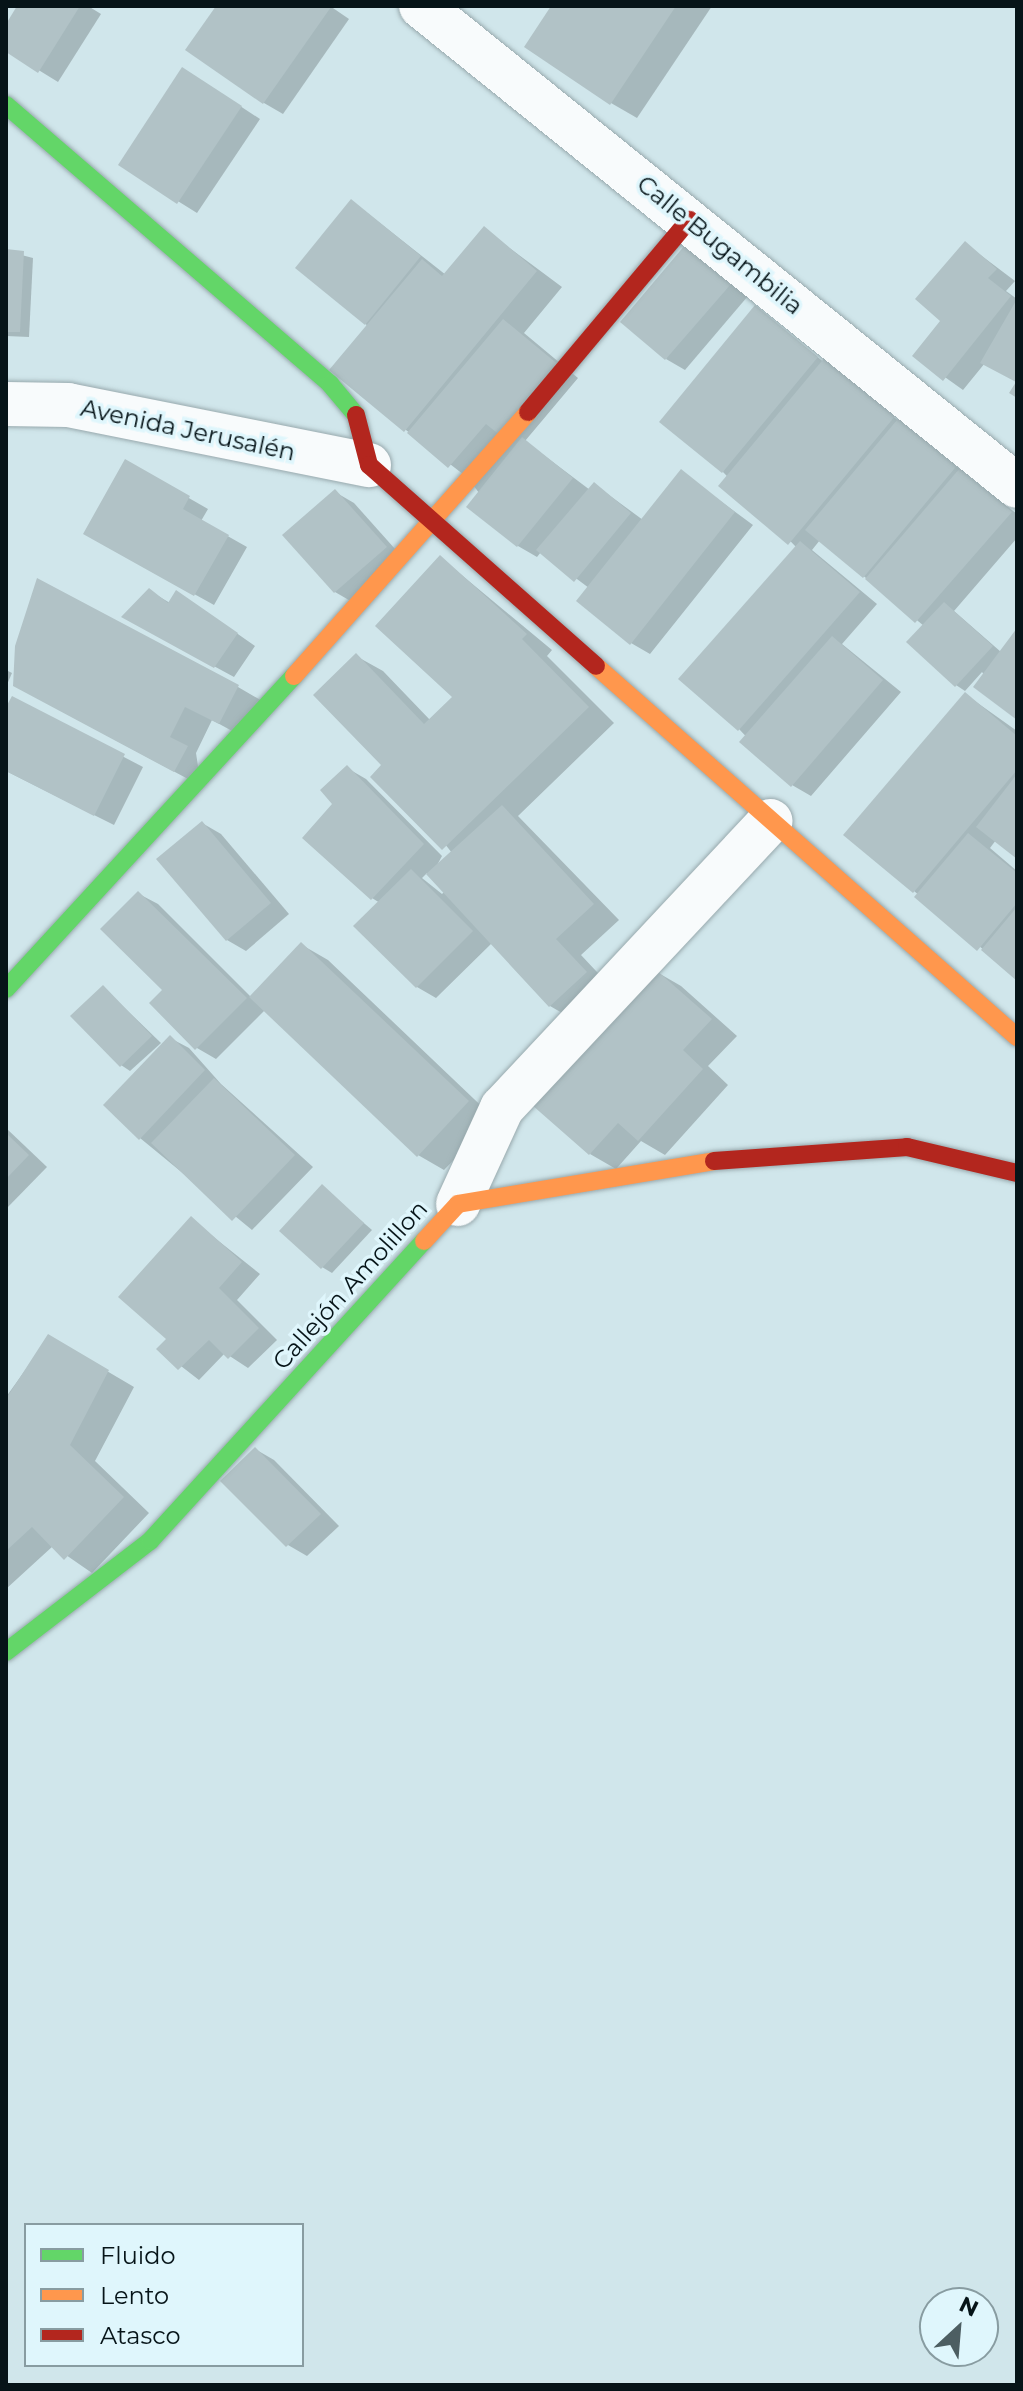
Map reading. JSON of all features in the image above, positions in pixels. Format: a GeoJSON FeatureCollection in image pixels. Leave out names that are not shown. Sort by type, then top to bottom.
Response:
{"type":"FeatureCollection","features":[{"type":"Feature","properties":{"kind":"street","name":"Calle Bugambilia"},"geometry":{"type":"LineString","coordinates":[[421,6],[1017,486]]}},
{"type":"Feature","properties":{"kind":"street"},"geometry":{"type":"LineString","coordinates":[[6,105],[330,384],[362,422],[369,465],[1017,1037]]}},
{"type":"Feature","properties":{"kind":"street"},"geometry":{"type":"LineString","coordinates":[[6,989],[434,523],[689,220]]}},
{"type":"Feature","properties":{"kind":"street","name":"Avenida Jerusalén"},"geometry":{"type":"LineString","coordinates":[[6,404],[68,405],[369,465]]}},
{"type":"Feature","properties":{"kind":"street"},"geometry":{"type":"LineString","coordinates":[[458,1204],[502,1108],[771,821]]}},
{"type":"Feature","properties":{"kind":"street","name":"Callejón Amolillon"},"geometry":{"type":"LineString","coordinates":[[6,1652],[150,1541],[458,1204],[724,1159],[907,1147],[1017,1173]]}},
{"type":"Feature","properties":{"kind":"building"},"geometry":{"type":"Polygon","coordinates":[[[17,6],[80,6],[38,73],[6,52],[6,24],[17,6]]]}},
{"type":"Feature","properties":{"kind":"building"},"geometry":{"type":"Polygon","coordinates":[[[216,6],[331,7],[263,104],[185,50],[216,6]]]}},
{"type":"Feature","properties":{"kind":"building"},"geometry":{"type":"Polygon","coordinates":[[[551,6],[676,6],[610,105],[524,47],[551,6]]]}},
{"type":"Feature","properties":{"kind":"building"},"geometry":{"type":"Polygon","coordinates":[[[182,67],[242,106],[177,204],[118,165],[182,67]]]}},
{"type":"Feature","properties":{"kind":"building"},"geometry":{"type":"Polygon","coordinates":[[[351,199],[421,256],[365,325],[295,268],[351,199]]]}},
{"type":"Feature","properties":{"kind":"building"},"geometry":{"type":"Polygon","coordinates":[[[484,226],[537,271],[404,432],[329,370],[422,259],[442,276],[484,226]]]}},
{"type":"Feature","properties":{"kind":"building"},"geometry":{"type":"Polygon","coordinates":[[[965,241],[997,269],[988,278],[1011,296],[943,381],[912,356],[940,321],[915,299],[965,241]]]}},
{"type":"Feature","properties":{"kind":"building"},"geometry":{"type":"Polygon","coordinates":[[[685,245],[731,284],[665,360],[620,322],[685,245]]]}},
{"type":"Feature","properties":{"kind":"building"},"geometry":{"type":"Polygon","coordinates":[[[6,249],[24,251],[20,332],[6,332],[6,249]]]}},
{"type":"Feature","properties":{"kind":"building"},"geometry":{"type":"Polygon","coordinates":[[[1017,299],[1017,398],[1009,393],[1016,382],[980,363],[1017,299]]]}},
{"type":"Feature","properties":{"kind":"building"},"geometry":{"type":"Polygon","coordinates":[[[755,305],[818,357],[722,473],[659,422],[755,305]]]}},
{"type":"Feature","properties":{"kind":"building"},"geometry":{"type":"Polygon","coordinates":[[[503,319],[560,366],[501,436],[486,424],[448,468],[407,433],[503,319]]]}},
{"type":"Feature","properties":{"kind":"building"},"geometry":{"type":"Polygon","coordinates":[[[826,356],[896,415],[788,545],[718,486],[826,356]]]}},
{"type":"Feature","properties":{"kind":"building"},"geometry":{"type":"Polygon","coordinates":[[[902,414],[960,462],[863,578],[805,530],[902,414]]]}},
{"type":"Feature","properties":{"kind":"building"},"geometry":{"type":"Polygon","coordinates":[[[522,437],[573,478],[517,547],[466,507],[522,437]]]}},
{"type":"Feature","properties":{"kind":"building"},"geometry":{"type":"Polygon","coordinates":[[[125,459],[190,496],[183,509],[229,535],[194,596],[83,534],[125,459]]]}},
{"type":"Feature","properties":{"kind":"building"},"geometry":{"type":"Polygon","coordinates":[[[960,468],[1012,512],[915,623],[865,579],[960,468]]]}},
{"type":"Feature","properties":{"kind":"building"},"geometry":{"type":"Polygon","coordinates":[[[681,469],[735,512],[630,645],[576,601],[681,469]]]}},
{"type":"Feature","properties":{"kind":"building"},"geometry":{"type":"Polygon","coordinates":[[[594,482],[631,513],[574,582],[536,550],[594,482]]]}},
{"type":"Feature","properties":{"kind":"building"},"geometry":{"type":"Polygon","coordinates":[[[335,489],[387,547],[334,593],[282,535],[335,489]]]}},
{"type":"Feature","properties":{"kind":"building"},"geometry":{"type":"Polygon","coordinates":[[[800,541],[860,592],[738,731],[678,679],[800,541]]]}},
{"type":"Feature","properties":{"kind":"building"},"geometry":{"type":"Polygon","coordinates":[[[440,555],[527,634],[522,639],[589,707],[442,850],[370,777],[381,765],[313,695],[356,653],[424,724],[452,697],[375,626],[440,555]]]}},
{"type":"Feature","properties":{"kind":"building"},"geometry":{"type":"Polygon","coordinates":[[[37,578],[239,685],[219,724],[185,707],[170,737],[188,746],[174,772],[13,686],[15,646],[37,578]]]}},
{"type":"Feature","properties":{"kind":"building"},"geometry":{"type":"Polygon","coordinates":[[[149,588],[168,603],[176,590],[238,633],[214,668],[121,617],[149,588]]]}},
{"type":"Feature","properties":{"kind":"building"},"geometry":{"type":"Polygon","coordinates":[[[944,602],[993,646],[955,687],[906,642],[944,602]]]}},
{"type":"Feature","properties":{"kind":"building"},"geometry":{"type":"Polygon","coordinates":[[[1017,628],[1017,720],[973,687],[1017,628]]]}},
{"type":"Feature","properties":{"kind":"building"},"geometry":{"type":"Polygon","coordinates":[[[832,636],[883,680],[791,787],[739,742],[832,636]]]}},
{"type":"Feature","properties":{"kind":"building"},"geometry":{"type":"Polygon","coordinates":[[[965,692],[1017,736],[1017,770],[913,893],[843,835],[965,692]]]}},
{"type":"Feature","properties":{"kind":"building"},"geometry":{"type":"Polygon","coordinates":[[[12,696],[125,754],[94,816],[6,771],[6,707],[12,696]]]}},
{"type":"Feature","properties":{"kind":"building"},"geometry":{"type":"Polygon","coordinates":[[[347,765],[424,844],[371,900],[302,838],[332,804],[320,790],[347,765]]]}},
{"type":"Feature","properties":{"kind":"building"},"geometry":{"type":"Polygon","coordinates":[[[1017,774],[1017,859],[976,827],[1017,774]]]}},
{"type":"Feature","properties":{"kind":"building"},"geometry":{"type":"Polygon","coordinates":[[[502,805],[594,904],[556,939],[587,972],[549,1007],[426,874],[502,805]]]}},
{"type":"Feature","properties":{"kind":"building"},"geometry":{"type":"Polygon","coordinates":[[[202,821],[271,903],[226,941],[156,859],[202,821]]]}},
{"type":"Feature","properties":{"kind":"building"},"geometry":{"type":"Polygon","coordinates":[[[968,833],[1017,873],[1017,903],[977,951],[914,897],[968,833]]]}},
{"type":"Feature","properties":{"kind":"building"},"geometry":{"type":"Polygon","coordinates":[[[411,869],[473,931],[416,988],[353,926],[411,869]]]}},
{"type":"Feature","properties":{"kind":"building"},"geometry":{"type":"Polygon","coordinates":[[[138,891],[247,998],[195,1050],[149,1003],[162,990],[100,929],[138,891]]]}},
{"type":"Feature","properties":{"kind":"building"},"geometry":{"type":"Polygon","coordinates":[[[1017,907],[1017,981],[981,950],[1017,907]]]}},
{"type":"Feature","properties":{"kind":"building"},"geometry":{"type":"Polygon","coordinates":[[[301,942],[469,1101],[417,1157],[249,997],[301,942]]]}},
{"type":"Feature","properties":{"kind":"building"},"geometry":{"type":"Polygon","coordinates":[[[655,969],[712,1019],[683,1050],[703,1069],[638,1141],[618,1123],[589,1155],[532,1105],[655,969]]]}},
{"type":"Feature","properties":{"kind":"building"},"geometry":{"type":"Polygon","coordinates":[[[103,985],[152,1036],[120,1067],[70,1016],[103,985]]]}},
{"type":"Feature","properties":{"kind":"building"},"geometry":{"type":"Polygon","coordinates":[[[170,1035],[205,1070],[139,1140],[103,1105],[170,1035]]]}},
{"type":"Feature","properties":{"kind":"building"},"geometry":{"type":"Polygon","coordinates":[[[214,1078],[295,1155],[232,1221],[151,1143],[214,1078]]]}},
{"type":"Feature","properties":{"kind":"building"},"geometry":{"type":"Polygon","coordinates":[[[6,1133],[29,1155],[6,1179],[6,1133]]]}},
{"type":"Feature","properties":{"kind":"building"},"geometry":{"type":"Polygon","coordinates":[[[322,1184],[364,1223],[321,1269],[279,1231],[322,1184]]]}},
{"type":"Feature","properties":{"kind":"building"},"geometry":{"type":"Polygon","coordinates":[[[191,1216],[242,1262],[219,1288],[259,1328],[228,1359],[209,1340],[178,1370],[156,1349],[166,1339],[118,1297],[191,1216]]]}},
{"type":"Feature","properties":{"kind":"building"},"geometry":{"type":"Polygon","coordinates":[[[48,1334],[109,1370],[70,1445],[124,1497],[64,1560],[32,1527],[6,1551],[6,1399],[48,1334]]]}},
{"type":"Feature","properties":{"kind":"building"},"geometry":{"type":"Polygon","coordinates":[[[255,1447],[321,1514],[286,1547],[220,1481],[255,1447]]]}},
{"type":"Feature","properties":{"kind":"traffic: fast"},"geometry":{"type":"LineString","coordinates":[[6,105],[330,384],[356,415]]}},
{"type":"Feature","properties":{"kind":"traffic: fast"},"geometry":{"type":"LineString","coordinates":[[6,989],[294,676]]}},
{"type":"Feature","properties":{"kind":"traffic: fast"},"geometry":{"type":"LineString","coordinates":[[6,1652],[150,1541],[424,1241]]}},
{"type":"Feature","properties":{"kind":"traffic: slow"},"geometry":{"type":"LineString","coordinates":[[294,676],[528,412]]}},
{"type":"Feature","properties":{"kind":"traffic: slow"},"geometry":{"type":"LineString","coordinates":[[596,666],[1017,1037]]}},
{"type":"Feature","properties":{"kind":"traffic: slow"},"geometry":{"type":"LineString","coordinates":[[424,1241],[458,1204],[714,1161]]}},
{"type":"Feature","properties":{"kind":"traffic: jam"},"geometry":{"type":"LineString","coordinates":[[528,412],[689,220]]}},
{"type":"Feature","properties":{"kind":"traffic: jam"},"geometry":{"type":"LineString","coordinates":[[356,415],[369,465],[596,666]]}},
{"type":"Feature","properties":{"kind":"traffic: jam"},"geometry":{"type":"LineString","coordinates":[[714,1161],[907,1147],[1017,1173]]}}]}
